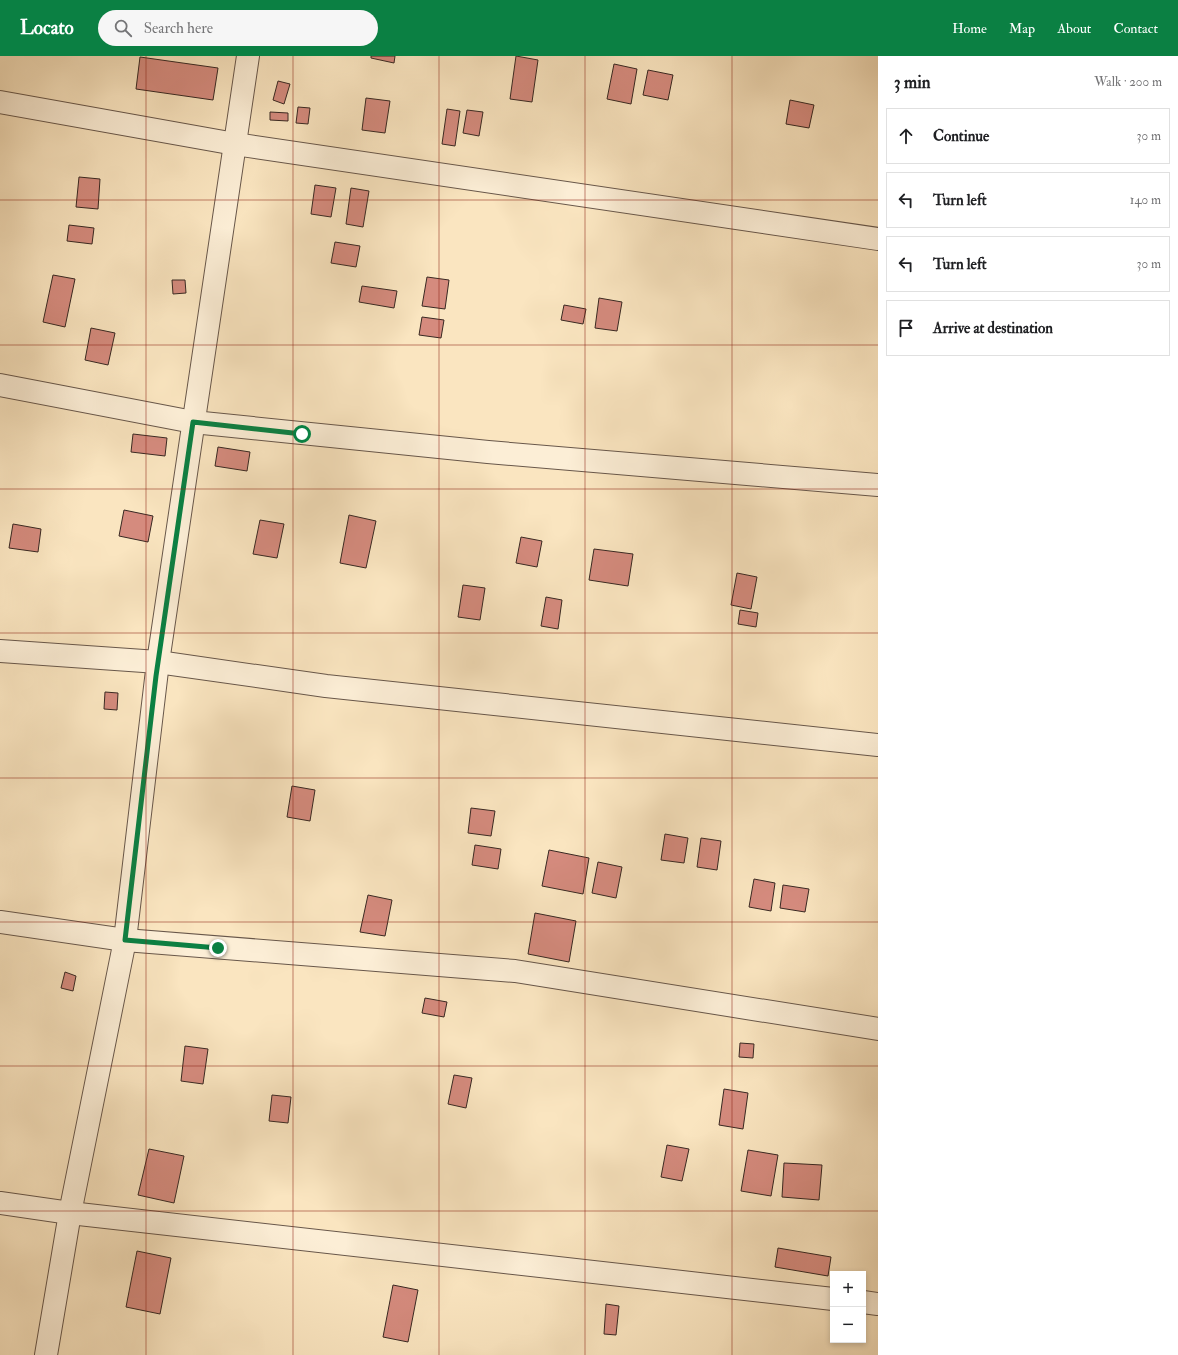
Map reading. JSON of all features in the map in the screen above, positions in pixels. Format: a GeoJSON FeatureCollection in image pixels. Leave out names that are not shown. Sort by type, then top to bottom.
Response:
{"type":"FeatureCollection","features":[{"type":"Feature","properties":{"kind":"street"},"geometry":{"type":"LineString","coordinates":[[46,1355],[70,1213],[125,940],[158,662],[248,56]]}},
{"type":"Feature","properties":{"kind":"street"},"geometry":{"type":"LineString","coordinates":[[0,102],[235,144],[878,239]]}},
{"type":"Feature","properties":{"kind":"street"},"geometry":{"type":"LineString","coordinates":[[0,385],[193,422],[488,452],[878,485]]}},
{"type":"Feature","properties":{"kind":"street"},"geometry":{"type":"LineString","coordinates":[[0,651],[158,662],[326,686],[878,745]]}},
{"type":"Feature","properties":{"kind":"street"},"geometry":{"type":"LineString","coordinates":[[0,922],[125,940],[515,971],[878,1029]]}},
{"type":"Feature","properties":{"kind":"street"},"geometry":{"type":"LineString","coordinates":[[0,1203],[70,1213],[830,1299]]}},
{"type":"Feature","properties":{"kind":"street"},"geometry":{"type":"LineString","coordinates":[[866,1302],[878,1304]]}},
{"type":"Feature","properties":{"kind":"building"},"geometry":{"type":"Polygon","coordinates":[[[371,56],[395,56],[394,63],[371,58],[371,56]]]}},
{"type":"Feature","properties":{"kind":"building"},"geometry":{"type":"Polygon","coordinates":[[[516,56],[538,60],[532,102],[510,99],[516,56]]]}},
{"type":"Feature","properties":{"kind":"building"},"geometry":{"type":"Polygon","coordinates":[[[140,57],[218,68],[213,100],[136,89],[140,57]]]}},
{"type":"Feature","properties":{"kind":"building"},"geometry":{"type":"Polygon","coordinates":[[[614,64],[637,69],[631,104],[607,99],[614,64]]]}},
{"type":"Feature","properties":{"kind":"building"},"geometry":{"type":"Polygon","coordinates":[[[648,70],[673,75],[668,100],[643,95],[648,70]]]}},
{"type":"Feature","properties":{"kind":"building"},"geometry":{"type":"Polygon","coordinates":[[[278,81],[290,84],[284,104],[273,100],[278,81]]]}},
{"type":"Feature","properties":{"kind":"building"},"geometry":{"type":"Polygon","coordinates":[[[366,98],[390,101],[385,133],[362,130],[366,98]]]}},
{"type":"Feature","properties":{"kind":"building"},"geometry":{"type":"Polygon","coordinates":[[[790,100],[814,105],[809,128],[786,124],[790,100]]]}},
{"type":"Feature","properties":{"kind":"building"},"geometry":{"type":"Polygon","coordinates":[[[298,107],[310,108],[308,124],[296,123],[298,107]]]}},
{"type":"Feature","properties":{"kind":"building"},"geometry":{"type":"Polygon","coordinates":[[[447,109],[460,111],[455,146],[442,144],[447,109]]]}},
{"type":"Feature","properties":{"kind":"building"},"geometry":{"type":"Polygon","coordinates":[[[467,110],[483,112],[479,136],[463,133],[467,110]]]}},
{"type":"Feature","properties":{"kind":"building"},"geometry":{"type":"Polygon","coordinates":[[[270,112],[288,113],[288,121],[270,120],[270,112]]]}},
{"type":"Feature","properties":{"kind":"building"},"geometry":{"type":"Polygon","coordinates":[[[79,177],[100,179],[98,209],[76,207],[79,177]]]}},
{"type":"Feature","properties":{"kind":"building"},"geometry":{"type":"Polygon","coordinates":[[[315,185],[336,188],[331,217],[311,214],[315,185]]]}},
{"type":"Feature","properties":{"kind":"building"},"geometry":{"type":"Polygon","coordinates":[[[351,188],[369,191],[363,227],[346,224],[351,188]]]}},
{"type":"Feature","properties":{"kind":"building"},"geometry":{"type":"Polygon","coordinates":[[[69,225],[94,228],[92,244],[67,241],[69,225]]]}},
{"type":"Feature","properties":{"kind":"building"},"geometry":{"type":"Polygon","coordinates":[[[335,242],[360,246],[356,267],[331,263],[335,242]]]}},
{"type":"Feature","properties":{"kind":"building"},"geometry":{"type":"Polygon","coordinates":[[[53,275],[75,279],[65,327],[43,322],[53,275]]]}},
{"type":"Feature","properties":{"kind":"building"},"geometry":{"type":"Polygon","coordinates":[[[427,277],[449,280],[445,309],[422,306],[427,277]]]}},
{"type":"Feature","properties":{"kind":"building"},"geometry":{"type":"Polygon","coordinates":[[[172,280],[185,280],[186,293],[173,294],[172,280]]]}},
{"type":"Feature","properties":{"kind":"building"},"geometry":{"type":"Polygon","coordinates":[[[362,286],[397,291],[394,308],[359,302],[362,286]]]}},
{"type":"Feature","properties":{"kind":"building"},"geometry":{"type":"Polygon","coordinates":[[[599,298],[622,302],[617,331],[595,328],[599,298]]]}},
{"type":"Feature","properties":{"kind":"building"},"geometry":{"type":"Polygon","coordinates":[[[564,305],[586,309],[583,324],[561,320],[564,305]]]}},
{"type":"Feature","properties":{"kind":"building"},"geometry":{"type":"Polygon","coordinates":[[[422,317],[444,320],[441,338],[419,335],[422,317]]]}},
{"type":"Feature","properties":{"kind":"building"},"geometry":{"type":"Polygon","coordinates":[[[91,328],[115,333],[108,365],[85,360],[91,328]]]}},
{"type":"Feature","properties":{"kind":"building"},"geometry":{"type":"Polygon","coordinates":[[[133,434],[167,438],[165,456],[131,452],[133,434]]]}},
{"type":"Feature","properties":{"kind":"building"},"geometry":{"type":"Polygon","coordinates":[[[218,447],[250,452],[247,471],[215,466],[218,447]]]}},
{"type":"Feature","properties":{"kind":"building"},"geometry":{"type":"Polygon","coordinates":[[[124,510],[153,516],[148,542],[119,536],[124,510]]]}},
{"type":"Feature","properties":{"kind":"building"},"geometry":{"type":"Polygon","coordinates":[[[349,515],[376,521],[366,568],[340,563],[349,515]]]}},
{"type":"Feature","properties":{"kind":"building"},"geometry":{"type":"Polygon","coordinates":[[[260,520],[284,524],[277,558],[253,554],[260,520]]]}},
{"type":"Feature","properties":{"kind":"building"},"geometry":{"type":"Polygon","coordinates":[[[13,524],[41,529],[38,552],[9,548],[13,524]]]}},
{"type":"Feature","properties":{"kind":"building"},"geometry":{"type":"Polygon","coordinates":[[[521,537],[542,541],[537,567],[516,563],[521,537]]]}},
{"type":"Feature","properties":{"kind":"building"},"geometry":{"type":"Polygon","coordinates":[[[594,549],[633,554],[628,586],[589,580],[594,549]]]}},
{"type":"Feature","properties":{"kind":"building"},"geometry":{"type":"Polygon","coordinates":[[[737,573],[757,577],[751,609],[731,605],[737,573]]]}},
{"type":"Feature","properties":{"kind":"building"},"geometry":{"type":"Polygon","coordinates":[[[463,585],[485,588],[480,620],[458,617],[463,585]]]}},
{"type":"Feature","properties":{"kind":"building"},"geometry":{"type":"Polygon","coordinates":[[[546,597],[562,600],[558,629],[541,626],[546,597]]]}},
{"type":"Feature","properties":{"kind":"building"},"geometry":{"type":"Polygon","coordinates":[[[740,610],[758,613],[756,627],[738,624],[740,610]]]}},
{"type":"Feature","properties":{"kind":"building"},"geometry":{"type":"Polygon","coordinates":[[[105,692],[118,693],[117,710],[104,709],[105,692]]]}},
{"type":"Feature","properties":{"kind":"building"},"geometry":{"type":"Polygon","coordinates":[[[292,786],[315,790],[310,821],[287,817],[292,786]]]}},
{"type":"Feature","properties":{"kind":"building"},"geometry":{"type":"Polygon","coordinates":[[[471,808],[495,811],[491,836],[468,833],[471,808]]]}},
{"type":"Feature","properties":{"kind":"building"},"geometry":{"type":"Polygon","coordinates":[[[665,834],[688,838],[684,863],[661,860],[665,834]]]}},
{"type":"Feature","properties":{"kind":"building"},"geometry":{"type":"Polygon","coordinates":[[[701,838],[721,841],[717,870],[697,867],[701,838]]]}},
{"type":"Feature","properties":{"kind":"building"},"geometry":{"type":"Polygon","coordinates":[[[475,845],[501,849],[498,869],[472,865],[475,845]]]}},
{"type":"Feature","properties":{"kind":"building"},"geometry":{"type":"Polygon","coordinates":[[[549,850],[589,858],[583,894],[542,886],[549,850]]]}},
{"type":"Feature","properties":{"kind":"building"},"geometry":{"type":"Polygon","coordinates":[[[598,862],[622,867],[616,898],[592,893],[598,862]]]}},
{"type":"Feature","properties":{"kind":"building"},"geometry":{"type":"Polygon","coordinates":[[[754,879],[775,883],[771,911],[749,907],[754,879]]]}},
{"type":"Feature","properties":{"kind":"building"},"geometry":{"type":"Polygon","coordinates":[[[783,885],[809,889],[805,912],[780,908],[783,885]]]}},
{"type":"Feature","properties":{"kind":"building"},"geometry":{"type":"Polygon","coordinates":[[[368,895],[392,900],[385,936],[360,932],[368,895]]]}},
{"type":"Feature","properties":{"kind":"building"},"geometry":{"type":"Polygon","coordinates":[[[535,913],[576,921],[569,962],[528,954],[535,913]]]}},
{"type":"Feature","properties":{"kind":"building"},"geometry":{"type":"Polygon","coordinates":[[[65,972],[76,976],[73,991],[61,988],[65,972]]]}},
{"type":"Feature","properties":{"kind":"building"},"geometry":{"type":"Polygon","coordinates":[[[425,998],[447,1002],[444,1017],[422,1013],[425,998]]]}},
{"type":"Feature","properties":{"kind":"building"},"geometry":{"type":"Polygon","coordinates":[[[740,1043],[754,1044],[753,1058],[739,1057],[740,1043]]]}},
{"type":"Feature","properties":{"kind":"building"},"geometry":{"type":"Polygon","coordinates":[[[185,1046],[208,1049],[203,1084],[181,1081],[185,1046]]]}},
{"type":"Feature","properties":{"kind":"building"},"geometry":{"type":"Polygon","coordinates":[[[454,1075],[472,1078],[466,1108],[448,1104],[454,1075]]]}},
{"type":"Feature","properties":{"kind":"building"},"geometry":{"type":"Polygon","coordinates":[[[724,1089],[748,1093],[743,1129],[719,1125],[724,1089]]]}},
{"type":"Feature","properties":{"kind":"building"},"geometry":{"type":"Polygon","coordinates":[[[272,1095],[291,1097],[288,1123],[269,1121],[272,1095]]]}},
{"type":"Feature","properties":{"kind":"building"},"geometry":{"type":"Polygon","coordinates":[[[667,1145],[689,1149],[682,1181],[661,1177],[667,1145]]]}},
{"type":"Feature","properties":{"kind":"building"},"geometry":{"type":"Polygon","coordinates":[[[149,1149],[184,1156],[174,1203],[138,1195],[149,1149]]]}},
{"type":"Feature","properties":{"kind":"building"},"geometry":{"type":"Polygon","coordinates":[[[748,1150],[778,1155],[771,1196],[741,1191],[748,1150]]]}},
{"type":"Feature","properties":{"kind":"building"},"geometry":{"type":"Polygon","coordinates":[[[784,1163],[822,1165],[819,1200],[782,1197],[784,1163]]]}},
{"type":"Feature","properties":{"kind":"building"},"geometry":{"type":"Polygon","coordinates":[[[778,1248],[831,1257],[828,1276],[775,1267],[778,1248]]]}},
{"type":"Feature","properties":{"kind":"building"},"geometry":{"type":"Polygon","coordinates":[[[137,1251],[171,1258],[160,1314],[126,1307],[137,1251]]]}},
{"type":"Feature","properties":{"kind":"building"},"geometry":{"type":"Polygon","coordinates":[[[393,1285],[418,1290],[408,1342],[383,1337],[393,1285]]]}},
{"type":"Feature","properties":{"kind":"building"},"geometry":{"type":"Polygon","coordinates":[[[606,1304],[619,1306],[616,1335],[604,1334],[606,1304]]]}},
{"type":"Feature","properties":{"kind":"route"},"geometry":{"type":"LineString","coordinates":[[218,948],[125,940],[143,776],[156,676],[193,422],[302,434]]}}]}
